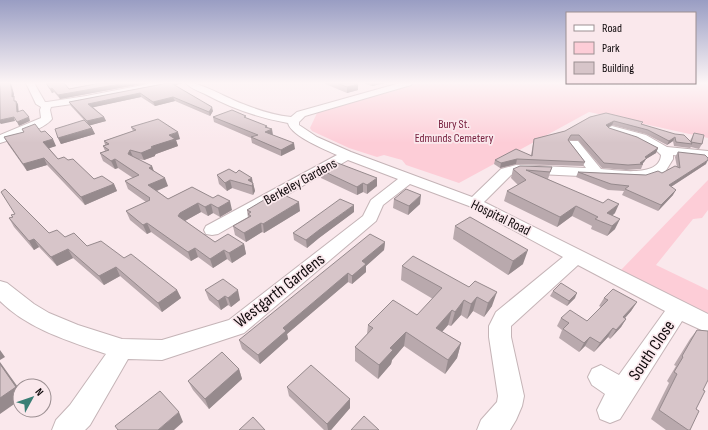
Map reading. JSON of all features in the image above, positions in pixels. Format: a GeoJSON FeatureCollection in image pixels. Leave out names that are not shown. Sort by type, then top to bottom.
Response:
{"type":"FeatureCollection","features":[{"type":"Feature","properties":{"kind":"street"},"geometry":{"type":"LineString","coordinates":[[41,103],[47,105],[62,103]]}},
{"type":"Feature","properties":{"kind":"street"},"geometry":{"type":"LineString","coordinates":[[234,103],[278,119],[292,121],[301,114],[338,103]]}},
{"type":"Feature","properties":{"kind":"street"},"geometry":{"type":"LineString","coordinates":[[0,140],[39,124],[47,119],[45,110],[47,105]]}},
{"type":"Feature","properties":{"kind":"street","name":"Hospital Road"},"geometry":{"type":"LineString","coordinates":[[292,121],[294,126],[301,132],[347,155],[474,204],[708,324]]}},
{"type":"Feature","properties":{"kind":"street"},"geometry":{"type":"LineString","coordinates":[[622,130],[664,150],[708,155]]}},
{"type":"Feature","properties":{"kind":"street"},"geometry":{"type":"LineString","coordinates":[[574,144],[597,173]]}},
{"type":"Feature","properties":{"kind":"street"},"geometry":{"type":"LineString","coordinates":[[474,204],[506,172],[516,169],[633,175],[652,173],[660,169],[667,159],[667,154],[664,150]]}},
{"type":"Feature","properties":{"kind":"street","name":"Berkeley Gardens"},"geometry":{"type":"LineString","coordinates":[[212,230],[347,155]]}},
{"type":"Feature","properties":{"kind":"street","name":"Westgarth Gardens"},"geometry":{"type":"LineString","coordinates":[[0,288],[11,301],[59,328],[122,349],[162,350],[236,327],[370,218],[376,203],[408,178]]}},
{"type":"Feature","properties":{"kind":"street"},"geometry":{"type":"LineString","coordinates":[[491,430],[506,413],[511,401],[500,337],[500,326],[504,318],[576,256]]}},
{"type":"Feature","properties":{"kind":"street","name":"South Close"},"geometry":{"type":"LineString","coordinates":[[601,377],[617,401],[679,308]]}},
{"type":"Feature","properties":{"kind":"street"},"geometry":{"type":"LineString","coordinates":[[66,430],[80,415],[122,349]]}},
{"type":"Feature","properties":{"kind":"green space","name":"Bury St. Edmunds Cemetery"},"geometry":{"type":"Polygon","coordinates":[[[346,103],[708,103],[708,138],[589,112],[459,183],[406,165],[402,160],[384,155],[377,157],[349,148],[312,131],[310,128],[318,111],[346,103]]]}},
{"type":"Feature","properties":{"kind":"green space"},"geometry":{"type":"Polygon","coordinates":[[[708,180],[708,210],[702,218],[693,219],[656,265],[708,290],[708,314],[621,270],[708,180]]]}},
{"type":"Feature","properties":{"kind":"building"},"geometry":{"type":"Polygon","coordinates":[[[0,103],[16,103],[17,112],[23,110],[29,117],[17,122],[14,117],[0,120],[0,103]]]}},
{"type":"Feature","properties":{"kind":"building"},"geometry":{"type":"Polygon","coordinates":[[[70,103],[92,103],[88,104],[104,117],[87,121],[70,103]]]}},
{"type":"Feature","properties":{"kind":"building"},"geometry":{"type":"Polygon","coordinates":[[[188,103],[205,103],[212,107],[209,112],[188,103]]]}},
{"type":"Feature","properties":{"kind":"building"},"geometry":{"type":"Polygon","coordinates":[[[232,110],[272,129],[265,132],[294,143],[281,150],[251,137],[258,135],[213,117],[232,110]]]}},
{"type":"Feature","properties":{"kind":"building"},"geometry":{"type":"Polygon","coordinates":[[[606,113],[643,122],[641,124],[675,134],[684,135],[692,144],[676,142],[675,137],[669,141],[648,130],[614,121],[606,125],[609,128],[637,137],[658,148],[645,157],[647,158],[640,163],[643,164],[628,165],[604,163],[579,135],[571,135],[568,140],[585,162],[517,159],[501,163],[495,160],[516,149],[532,156],[534,139],[565,131],[590,117],[606,113]]]}},
{"type":"Feature","properties":{"kind":"building"},"geometry":{"type":"Polygon","coordinates":[[[158,119],[178,132],[169,135],[175,139],[153,146],[151,147],[153,148],[141,153],[130,150],[128,154],[152,166],[149,168],[165,178],[148,185],[168,199],[192,187],[213,198],[218,195],[230,201],[218,208],[211,204],[205,207],[198,203],[180,213],[178,216],[215,242],[228,234],[244,244],[229,253],[224,250],[210,259],[195,248],[188,252],[147,223],[143,225],[126,211],[150,200],[150,198],[125,181],[139,175],[115,159],[111,161],[100,153],[109,150],[103,146],[109,144],[104,141],[136,130],[131,127],[158,119]]]}},
{"type":"Feature","properties":{"kind":"building"},"geometry":{"type":"Polygon","coordinates":[[[84,120],[92,128],[58,138],[55,129],[84,120]]]}},
{"type":"Feature","properties":{"kind":"building"},"geometry":{"type":"Polygon","coordinates":[[[35,124],[41,132],[45,131],[53,139],[43,142],[58,159],[64,157],[68,160],[73,159],[94,179],[102,176],[114,184],[81,197],[44,158],[23,164],[4,137],[24,132],[22,129],[35,124]]]}},
{"type":"Feature","properties":{"kind":"building"},"geometry":{"type":"Polygon","coordinates":[[[694,133],[704,135],[702,144],[691,142],[694,133]]]}},
{"type":"Feature","properties":{"kind":"building"},"geometry":{"type":"Polygon","coordinates":[[[678,152],[705,155],[708,160],[669,185],[676,190],[661,205],[625,189],[629,186],[611,184],[578,172],[646,175],[658,171],[662,173],[675,166],[680,168],[678,152]]]}},
{"type":"Feature","properties":{"kind":"building"},"geometry":{"type":"Polygon","coordinates":[[[335,162],[377,178],[367,185],[363,183],[357,187],[321,170],[335,162]]]}},
{"type":"Feature","properties":{"kind":"building"},"geometry":{"type":"Polygon","coordinates":[[[520,166],[552,167],[550,172],[526,170],[603,203],[608,199],[619,204],[607,213],[620,219],[612,226],[595,219],[598,217],[576,206],[560,217],[507,191],[526,180],[513,169],[520,166]]]}},
{"type":"Feature","properties":{"kind":"building"},"geometry":{"type":"Polygon","coordinates":[[[229,169],[236,173],[239,170],[252,178],[248,180],[253,183],[252,186],[230,180],[225,183],[217,175],[229,169]]]}},
{"type":"Feature","properties":{"kind":"building"},"geometry":{"type":"Polygon","coordinates":[[[5,189],[49,233],[57,230],[65,237],[74,233],[87,246],[101,241],[124,258],[131,254],[177,290],[158,303],[116,267],[99,276],[68,249],[51,257],[34,239],[29,241],[9,218],[13,217],[11,215],[15,214],[1,192],[5,189]]]}},
{"type":"Feature","properties":{"kind":"building"},"geometry":{"type":"Polygon","coordinates":[[[406,189],[421,195],[409,206],[394,199],[406,189]]]}},
{"type":"Feature","properties":{"kind":"building"},"geometry":{"type":"Polygon","coordinates":[[[282,194],[299,202],[263,224],[261,223],[244,233],[233,226],[251,216],[248,214],[251,212],[247,210],[269,197],[273,199],[282,194]]]}},
{"type":"Feature","properties":{"kind":"building"},"geometry":{"type":"Polygon","coordinates":[[[340,199],[354,205],[306,240],[293,233],[340,199]]]}},
{"type":"Feature","properties":{"kind":"building"},"geometry":{"type":"Polygon","coordinates":[[[470,217],[528,250],[513,261],[455,226],[470,217]]]}},
{"type":"Feature","properties":{"kind":"building"},"geometry":{"type":"Polygon","coordinates":[[[370,234],[385,242],[362,261],[366,264],[352,276],[348,273],[283,328],[286,331],[258,355],[239,340],[370,234]]]}},
{"type":"Feature","properties":{"kind":"building"},"geometry":{"type":"Polygon","coordinates":[[[413,256],[469,287],[475,281],[497,292],[488,303],[477,297],[471,304],[464,300],[455,312],[452,310],[436,328],[461,343],[448,360],[406,332],[390,348],[393,350],[379,365],[355,347],[373,328],[368,325],[393,300],[417,315],[442,288],[402,266],[413,256]]]}},
{"type":"Feature","properties":{"kind":"building"},"geometry":{"type":"Polygon","coordinates":[[[223,279],[238,290],[228,298],[225,296],[218,301],[205,290],[223,279]]]}},
{"type":"Feature","properties":{"kind":"building"},"geometry":{"type":"Polygon","coordinates":[[[561,283],[577,293],[569,301],[553,291],[561,283]]]}},
{"type":"Feature","properties":{"kind":"building"},"geometry":{"type":"Polygon","coordinates":[[[613,289],[637,302],[623,317],[626,319],[616,330],[613,328],[600,343],[590,337],[584,343],[563,329],[569,323],[561,318],[570,310],[587,321],[608,300],[604,298],[613,289]]]}},
{"type":"Feature","properties":{"kind":"building"},"geometry":{"type":"Polygon","coordinates":[[[697,330],[708,331],[708,380],[703,390],[705,391],[696,409],[699,411],[690,430],[688,430],[659,410],[677,374],[674,372],[697,330]]]}},
{"type":"Feature","properties":{"kind":"building"},"geometry":{"type":"Polygon","coordinates":[[[222,352],[239,369],[205,399],[188,381],[222,352]]]}},
{"type":"Feature","properties":{"kind":"building"},"geometry":{"type":"Polygon","coordinates":[[[0,364],[12,381],[12,390],[0,398],[0,364]]]}},
{"type":"Feature","properties":{"kind":"building"},"geometry":{"type":"Polygon","coordinates":[[[311,365],[350,399],[327,424],[287,387],[311,365]]]}},
{"type":"Feature","properties":{"kind":"building"},"geometry":{"type":"Polygon","coordinates":[[[160,391],[179,412],[158,430],[118,430],[115,426],[160,391]]]}},
{"type":"Feature","properties":{"kind":"building"},"geometry":{"type":"Polygon","coordinates":[[[364,416],[379,430],[351,430],[364,416]]]}},
{"type":"Feature","properties":{"kind":"building"},"geometry":{"type":"Polygon","coordinates":[[[253,417],[265,430],[239,430],[253,417]]]}}]}
